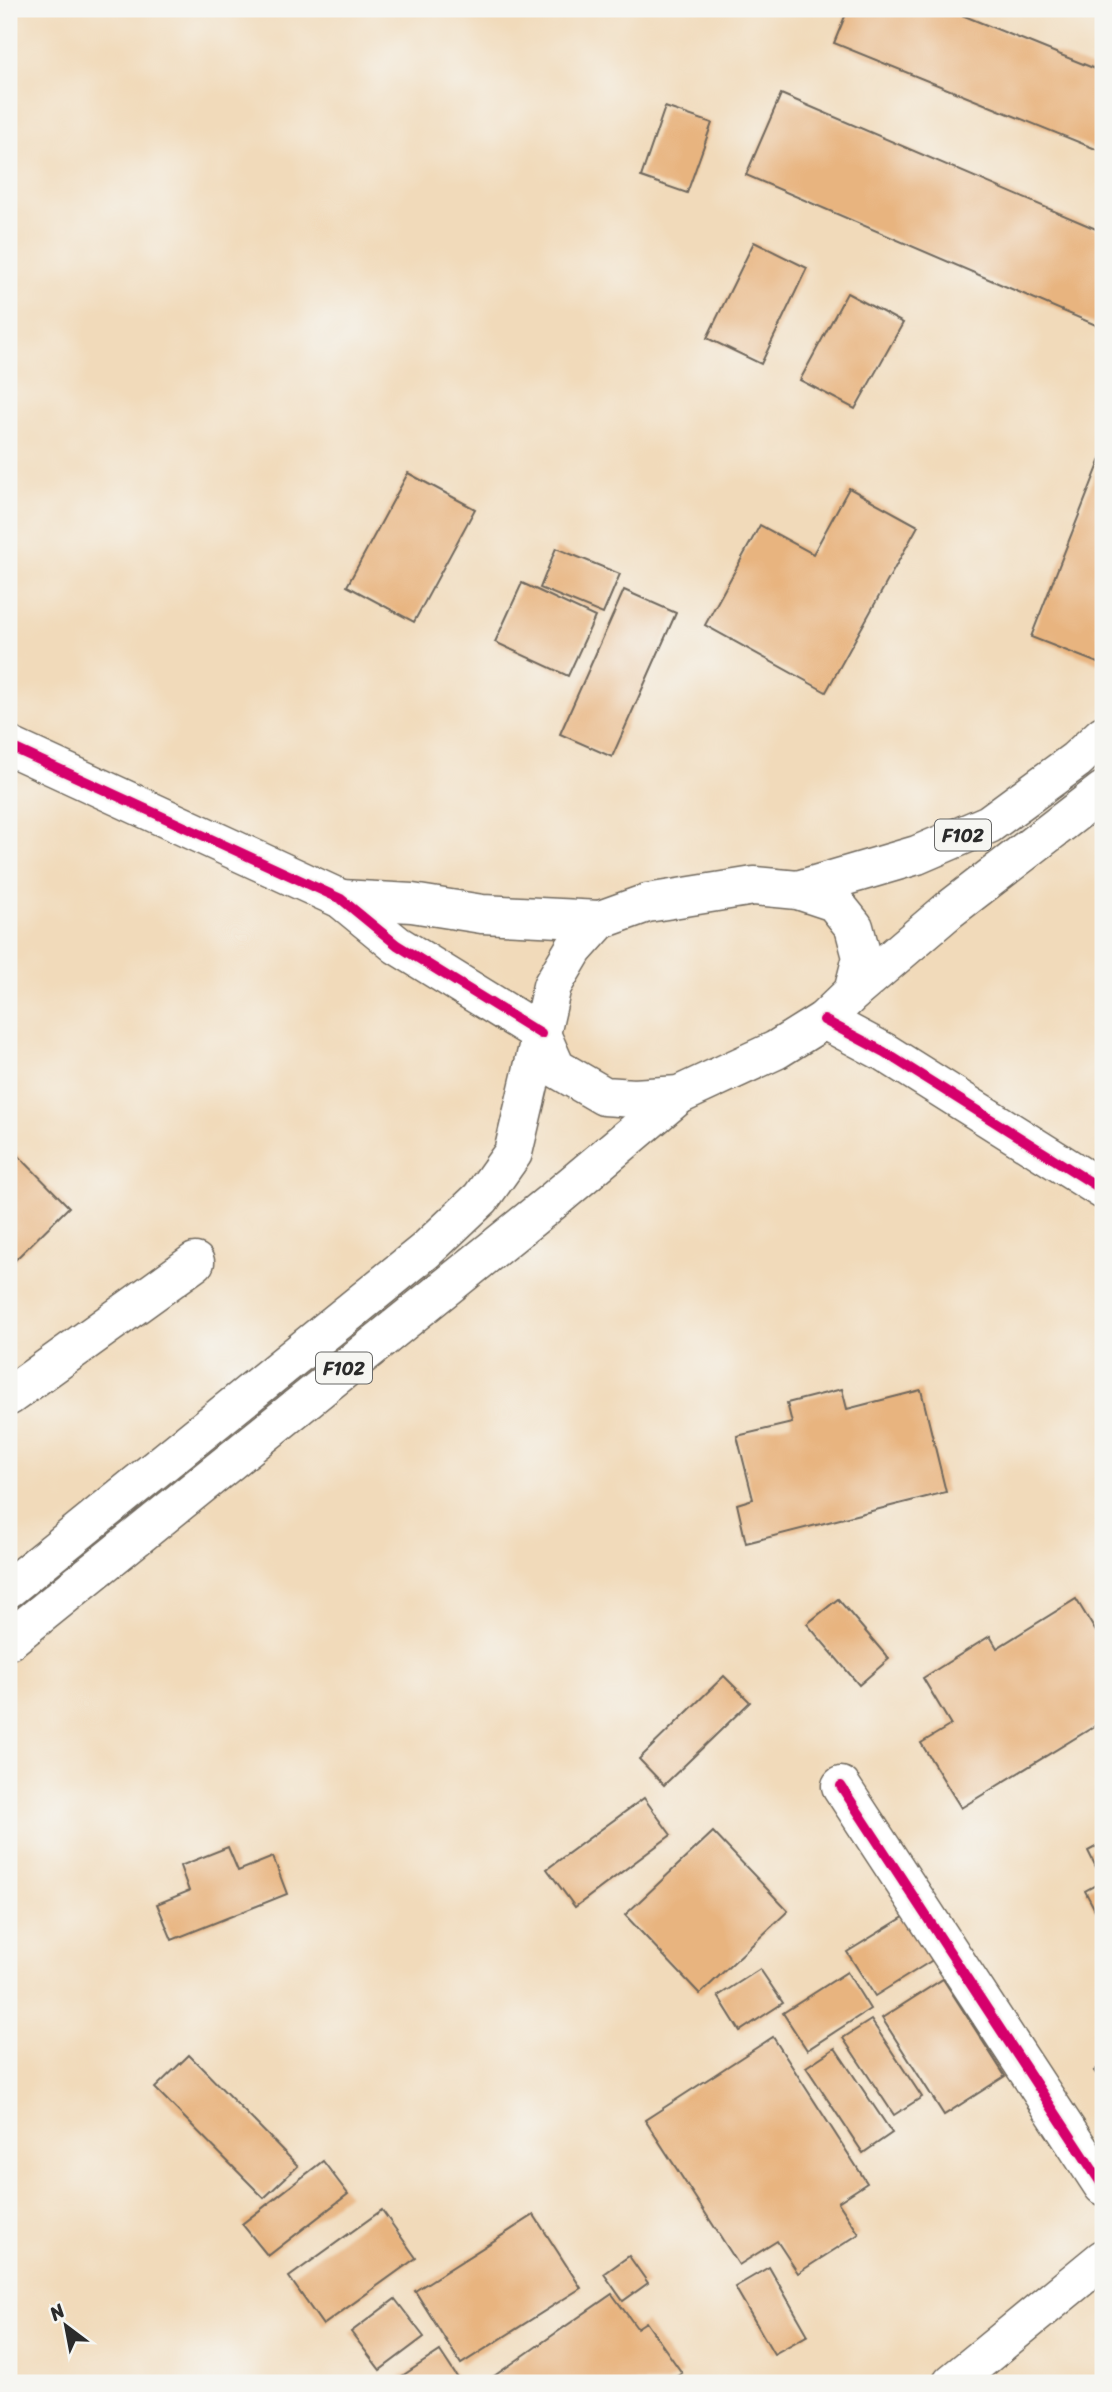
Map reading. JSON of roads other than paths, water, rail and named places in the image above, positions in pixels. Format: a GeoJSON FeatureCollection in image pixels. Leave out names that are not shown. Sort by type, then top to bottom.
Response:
{"type":"FeatureCollection","features":[{"type":"Feature","properties":{"kind":"main road","name":"F102"},"geometry":{"type":"LineString","coordinates":[[798,890],[916,855],[989,824],[1076,760],[1103,734]]}},
{"type":"Feature","properties":{"kind":"main road"},"geometry":{"type":"LineString","coordinates":[[9,746],[341,899],[397,945],[541,1034]]}},
{"type":"Feature","properties":{"kind":"main road","name":"F102"},"geometry":{"type":"LineString","coordinates":[[9,1640],[554,1200],[679,1095],[776,1050],[824,1020],[959,902],[1103,791]]}},
{"type":"Feature","properties":{"kind":"main road","name":"F102"},"geometry":{"type":"LineString","coordinates":[[9,1588],[425,1251],[481,1198],[513,1153],[552,986],[574,948],[600,920],[648,903],[740,888],[754,886],[798,890],[835,902],[854,927],[862,957],[853,992]]}},
{"type":"Feature","properties":{"kind":"main road"},"geometry":{"type":"LineString","coordinates":[[341,899],[412,902],[482,914],[600,920]]}},
{"type":"Feature","properties":{"kind":"main road"},"geometry":{"type":"LineString","coordinates":[[824,1020],[884,1052],[1103,1190]]}},
{"type":"Feature","properties":{"kind":"main road","name":"F102"},"geometry":{"type":"LineString","coordinates":[[541,1034],[556,1068],[604,1096],[634,1098],[679,1095]]}},
{"type":"Feature","properties":{"kind":"main road"},"geometry":{"type":"LineString","coordinates":[[9,1396],[195,1262]]}},
{"type":"Feature","properties":{"kind":"main road"},"geometry":{"type":"LineString","coordinates":[[841,1786],[1103,2186]]}},
{"type":"Feature","properties":{"kind":"main road"},"geometry":{"type":"LineString","coordinates":[[952,2383],[1103,2259]]}}]}
